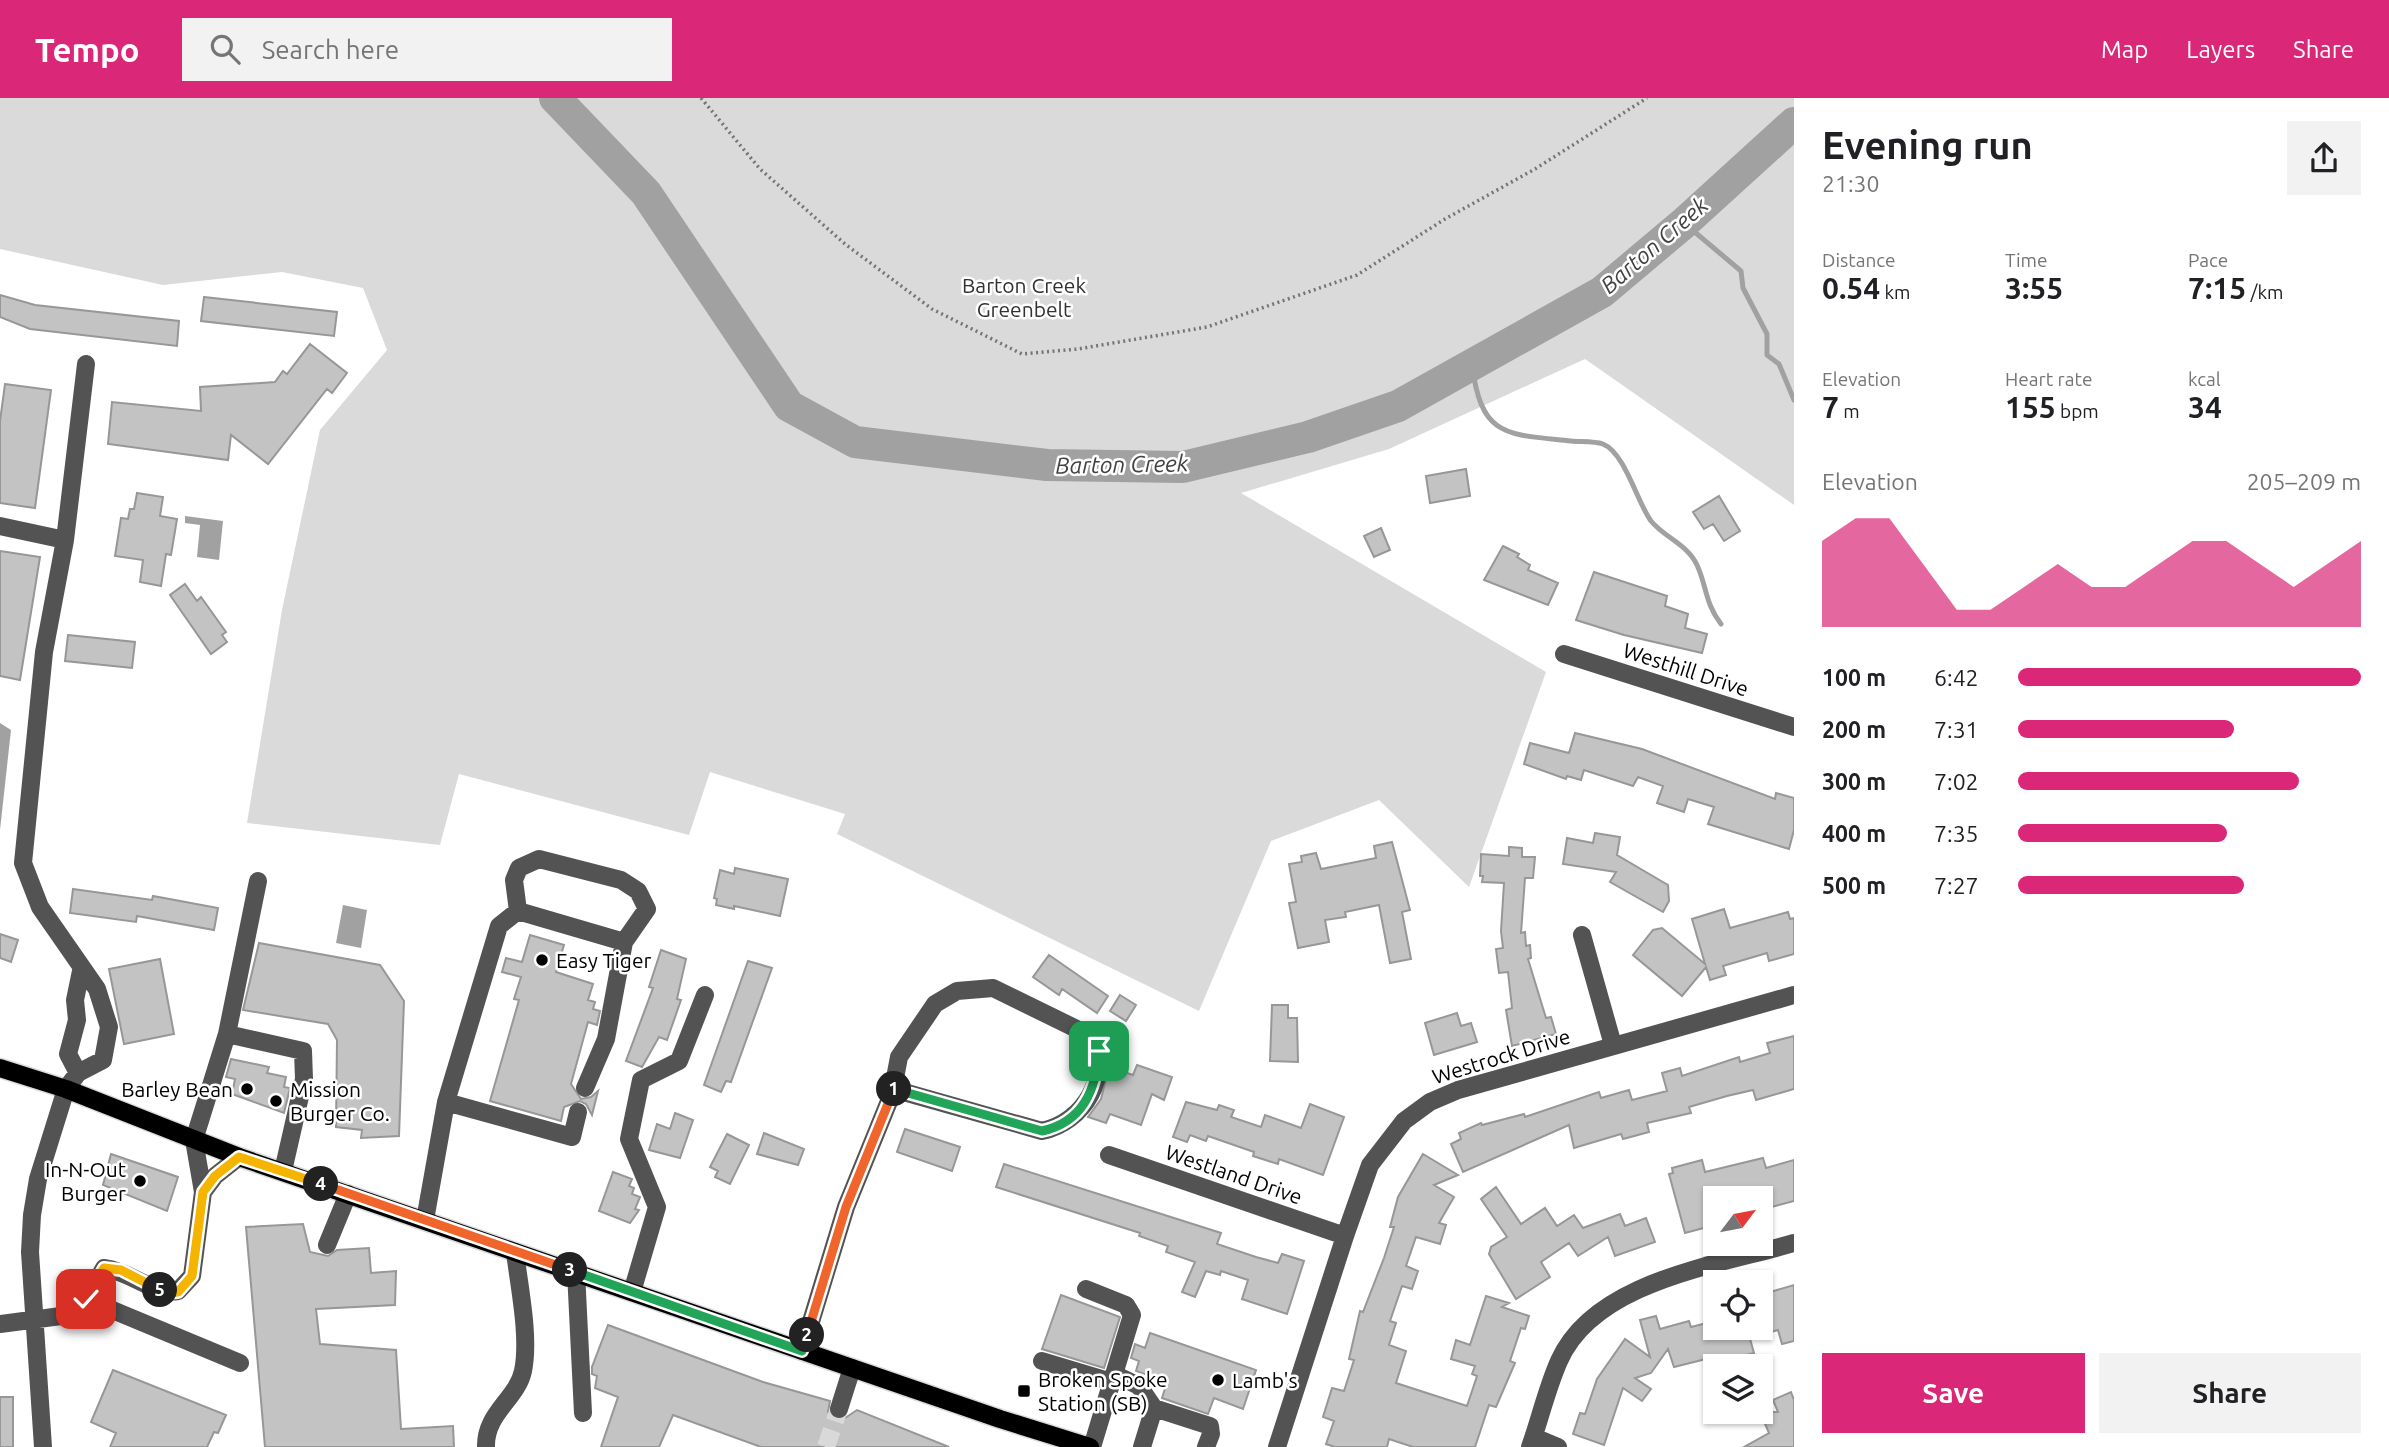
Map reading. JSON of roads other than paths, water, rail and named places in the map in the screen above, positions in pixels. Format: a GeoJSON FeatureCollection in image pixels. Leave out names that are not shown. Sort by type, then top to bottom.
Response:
{"type":"FeatureCollection","features":[{"type":"Feature","properties":{"kind":"main road"},"geometry":{"type":"LineString","coordinates":[[0,1068],[66,1089],[239,1157],[802,1351],[1091,1447]]}},
{"type":"Feature","properties":{"kind":"street"},"geometry":{"type":"LineString","coordinates":[[43,1447],[34,1321],[32,1215],[38,1179],[66,1089],[78,1073],[103,1060],[109,1027],[97,989],[81,971],[40,907],[23,863],[44,652],[65,540],[86,364]]}},
{"type":"Feature","properties":{"kind":"street"},"geometry":{"type":"LineString","coordinates":[[0,526],[65,540]]}},
{"type":"Feature","properties":{"kind":"street","name":"Westhill Drive"},"geometry":{"type":"LineString","coordinates":[[1564,654],[1794,727]]}},
{"type":"Feature","properties":{"kind":"street"},"geometry":{"type":"LineString","coordinates":[[518,911],[514,880],[519,868],[539,859],[621,880],[638,891],[647,909],[624,942],[606,1040],[585,1088]]}},
{"type":"Feature","properties":{"kind":"street"},"geometry":{"type":"LineString","coordinates":[[0,1324],[61,1317],[83,1306],[104,1268],[121,1270],[165,1293],[178,1292],[192,1276],[203,1192],[194,1140],[227,1034],[258,881]]}},
{"type":"Feature","properties":{"kind":"street"},"geometry":{"type":"LineString","coordinates":[[518,911],[624,942]]}},
{"type":"Feature","properties":{"kind":"street"},"geometry":{"type":"LineString","coordinates":[[425,1220],[446,1102],[499,926],[518,911]]}},
{"type":"Feature","properties":{"kind":"street"},"geometry":{"type":"LineString","coordinates":[[1582,935],[1613,1045]]}},
{"type":"Feature","properties":{"kind":"street"},"geometry":{"type":"LineString","coordinates":[[78,1073],[68,1054],[77,1020],[75,1000],[81,971]]}},
{"type":"Feature","properties":{"kind":"street"},"geometry":{"type":"LineString","coordinates":[[802,1351],[846,1207],[893,1089],[899,1058],[935,1004],[957,991],[993,988],[1091,1036],[1099,1051],[1097,1072],[1081,1111],[1066,1124],[1042,1131],[893,1089]]}},
{"type":"Feature","properties":{"kind":"street"},"geometry":{"type":"LineString","coordinates":[[632,1292],[657,1207],[629,1139],[641,1080],[679,1061],[705,995]]}},
{"type":"Feature","properties":{"kind":"street","name":"Westrock Drive"},"geometry":{"type":"LineString","coordinates":[[1281,1446],[1345,1236],[1370,1166],[1404,1121],[1430,1102],[1458,1090],[1794,995]]}},
{"type":"Feature","properties":{"kind":"street"},"geometry":{"type":"LineString","coordinates":[[227,1034],[303,1051],[304,1079],[283,1171]]}},
{"type":"Feature","properties":{"kind":"street"},"geometry":{"type":"LineString","coordinates":[[446,1102],[572,1137],[578,1112]]}},
{"type":"Feature","properties":{"kind":"street","name":"Westland Drive"},"geometry":{"type":"LineString","coordinates":[[1108,1155],[1345,1236]]}},
{"type":"Feature","properties":{"kind":"street"},"geometry":{"type":"LineString","coordinates":[[203,1192],[215,1176],[239,1157]]}},
{"type":"Feature","properties":{"kind":"street"},"geometry":{"type":"LineString","coordinates":[[327,1245],[348,1194]]}},
{"type":"Feature","properties":{"kind":"street"},"geometry":{"type":"LineString","coordinates":[[1558,1447],[1532,1442],[1559,1360],[1577,1332],[1598,1311],[1646,1285],[1794,1243]]}},
{"type":"Feature","properties":{"kind":"street"},"geometry":{"type":"LineString","coordinates":[[486,1447],[485,1432],[523,1372],[523,1335],[515,1252]]}},
{"type":"Feature","properties":{"kind":"street"},"geometry":{"type":"LineString","coordinates":[[576,1272],[583,1413]]}},
{"type":"Feature","properties":{"kind":"street"},"geometry":{"type":"LineString","coordinates":[[1086,1289],[1126,1305],[1132,1315],[1091,1447]]}},
{"type":"Feature","properties":{"kind":"street"},"geometry":{"type":"LineString","coordinates":[[86,1299],[240,1363]]}},
{"type":"Feature","properties":{"kind":"street"},"geometry":{"type":"LineString","coordinates":[[1042,1361],[1139,1386],[1154,1408],[1210,1426],[1211,1434],[1206,1447]]}},
{"type":"Feature","properties":{"kind":"street"},"geometry":{"type":"LineString","coordinates":[[839,1409],[852,1368]]}},
{"type":"Feature","properties":{"kind":"street"},"geometry":{"type":"LineString","coordinates":[[1142,1447],[1154,1408]]}},
{"type":"Feature","properties":{"kind":"waterway","name":"Barton Creek"},"geometry":{"type":"LineString","coordinates":[[555,98],[646,193],[789,406],[855,442],[1047,465],[1183,467],[1308,437],[1398,406],[1602,292],[1684,223],[1794,123]]}},
{"type":"Feature","properties":{"kind":"waterway"},"geometry":{"type":"LineString","coordinates":[[1684,223],[1741,271],[1743,288],[1767,334],[1767,355],[1779,364],[1794,400]]}},
{"type":"Feature","properties":{"kind":"waterway"},"geometry":{"type":"LineString","coordinates":[[1472,364],[1482,406],[1500,428],[1529,436],[1599,443],[1611,449],[1624,467],[1651,521],[1693,558],[1709,602],[1721,624]]}},
{"type":"Feature","properties":{"kind":"tunnel"},"geometry":{"type":"LineString","coordinates":[[826,1447],[839,1409]]}},
{"type":"Feature","properties":{"kind":"place","name":"Easy Tiger"},"geometry":{"type":"Point","coordinates":[542,960]}},
{"type":"Feature","properties":{"kind":"place","name":"Barley Bean"},"geometry":{"type":"Point","coordinates":[247,1089]}},
{"type":"Feature","properties":{"kind":"place","name":"Mission Burger Co."},"geometry":{"type":"Point","coordinates":[276,1101]}},
{"type":"Feature","properties":{"kind":"place","name":"In-N-Out Burger"},"geometry":{"type":"Point","coordinates":[140,1181]}},
{"type":"Feature","properties":{"kind":"place","name":"Lamb's"},"geometry":{"type":"Point","coordinates":[1218,1380]}},
{"type":"Feature","properties":{"kind":"place","name":"Broken Spoke Station (SB)"},"geometry":{"type":"Point","coordinates":[1024,1391]}},
{"type":"Feature","properties":{"kind":"park label","name":"Barton Creek Greenbelt"},"geometry":{"type":"Point","coordinates":[1024,297]}}]}
